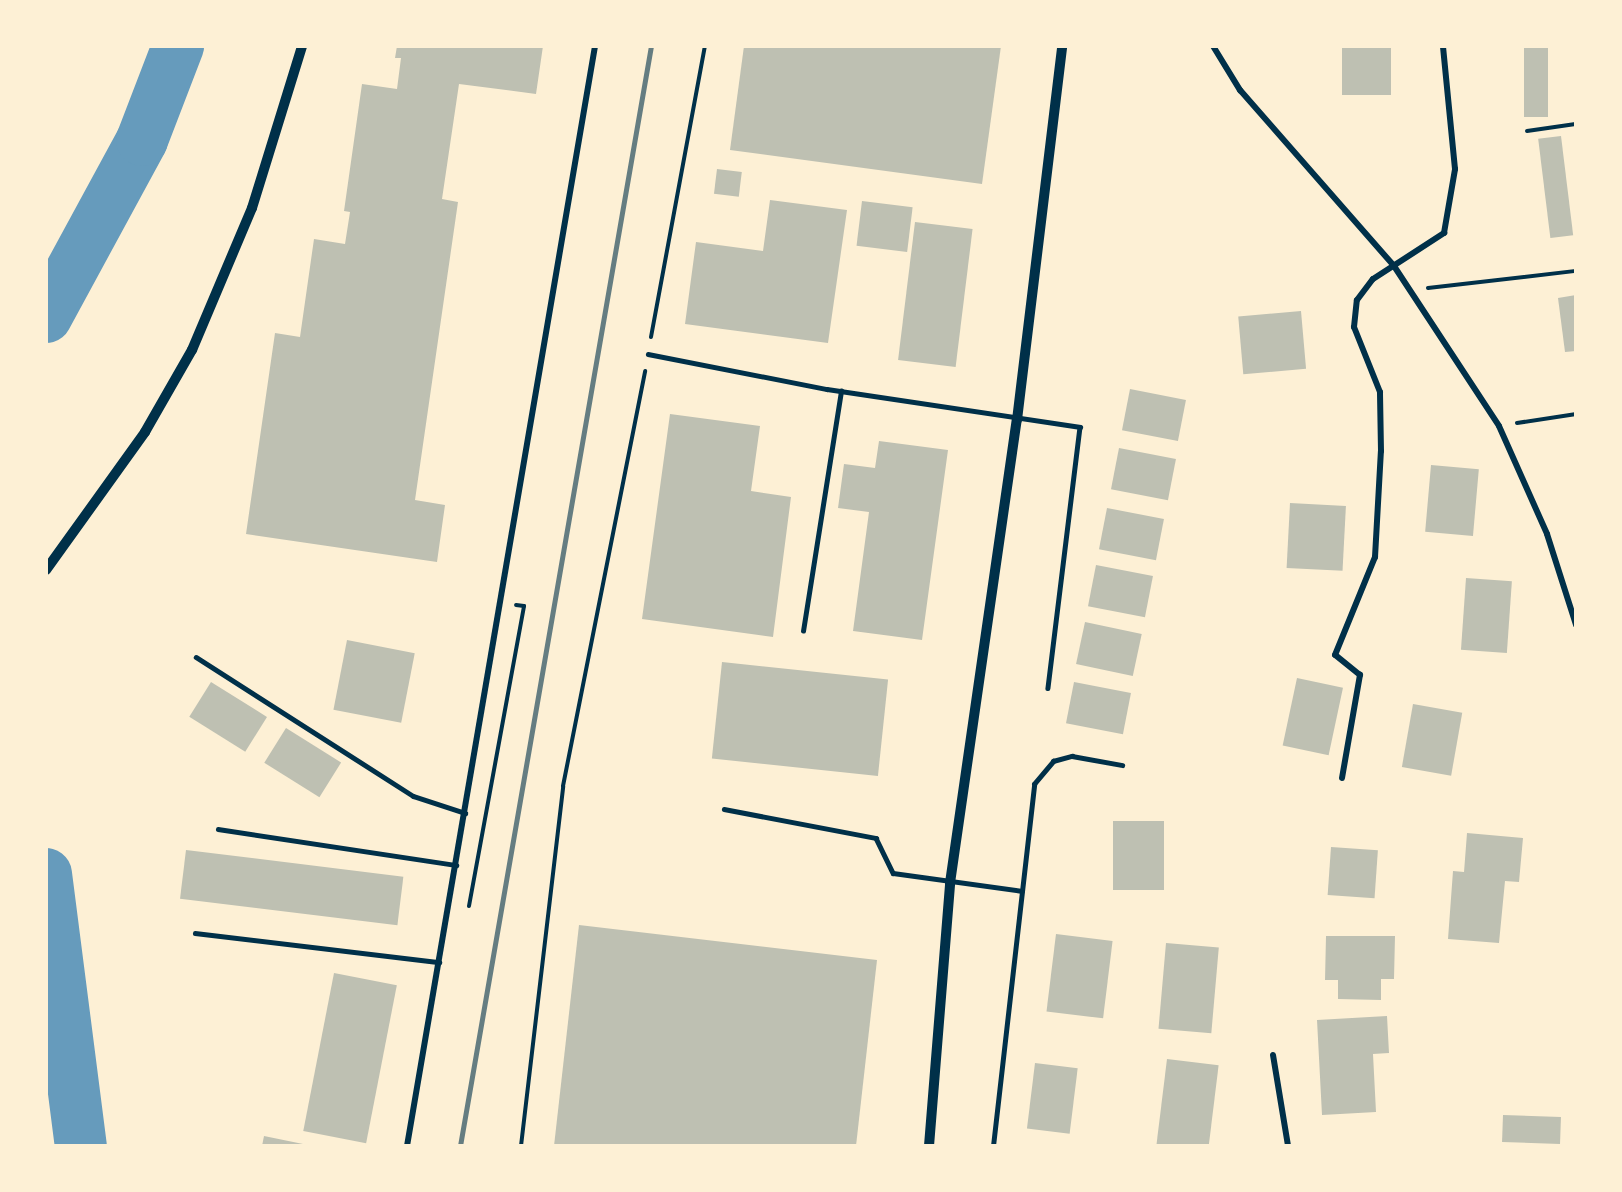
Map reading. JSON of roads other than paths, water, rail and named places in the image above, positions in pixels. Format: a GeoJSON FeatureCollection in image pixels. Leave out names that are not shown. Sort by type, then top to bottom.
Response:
{"type":"FeatureCollection","features":[{"type":"Feature","properties":{"kind":"street"},"geometry":{"type":"LineString","coordinates":[[46,570],[66,547],[145,432],[192,350],[252,208],[302,46]]}},
{"type":"Feature","properties":{"kind":"street"},"geometry":{"type":"LineString","coordinates":[[407,1146],[596,46]]}},
{"type":"Feature","properties":{"kind":"street"},"geometry":{"type":"LineString","coordinates":[[929,1146],[950,883],[1017,420],[1062,46]]}},
{"type":"Feature","properties":{"kind":"street"},"geometry":{"type":"LineString","coordinates":[[1213,46],[1240,90],[1394,266],[1499,426],[1547,534],[1575,625]]}},
{"type":"Feature","properties":{"kind":"street"},"geometry":{"type":"LineString","coordinates":[[1342,778],[1360,675],[1335,655],[1375,557],[1381,451],[1380,392],[1354,327],[1357,300],[1373,279],[1444,233],[1452,210],[1455,169],[1443,46]]}},
{"type":"Feature","properties":{"kind":"street"},"geometry":{"type":"LineString","coordinates":[[1273,1055],[1288,1146]]}},
{"type":"Feature","properties":{"kind":"lane"},"geometry":{"type":"LineString","coordinates":[[648,354],[841,391],[1017,420],[1080,427],[1048,688]]}},
{"type":"Feature","properties":{"kind":"lane"},"geometry":{"type":"LineString","coordinates":[[803,631],[841,391]]}},
{"type":"Feature","properties":{"kind":"lane"},"geometry":{"type":"LineString","coordinates":[[196,657],[413,796],[465,813]]}},
{"type":"Feature","properties":{"kind":"lane"},"geometry":{"type":"LineString","coordinates":[[993,1146],[1022,891],[1028,809],[1043,770],[1053,761],[1072,756],[1122,765]]}},
{"type":"Feature","properties":{"kind":"lane"},"geometry":{"type":"LineString","coordinates":[[724,809],[876,838],[893,873],[950,883],[1022,891]]}},
{"type":"Feature","properties":{"kind":"lane"},"geometry":{"type":"LineString","coordinates":[[218,829],[456,865]]}},
{"type":"Feature","properties":{"kind":"lane"},"geometry":{"type":"LineString","coordinates":[[195,933],[439,962]]}},
{"type":"Feature","properties":{"kind":"waterway"},"geometry":{"type":"LineString","coordinates":[[46,317],[142,140],[178,46]]}},
{"type":"Feature","properties":{"kind":"waterway"},"geometry":{"type":"LineString","coordinates":[[46,874],[81,1146]]}},
{"type":"Feature","properties":{"kind":"railway"},"geometry":{"type":"LineString","coordinates":[[460,1146],[651,46]]}}]}
